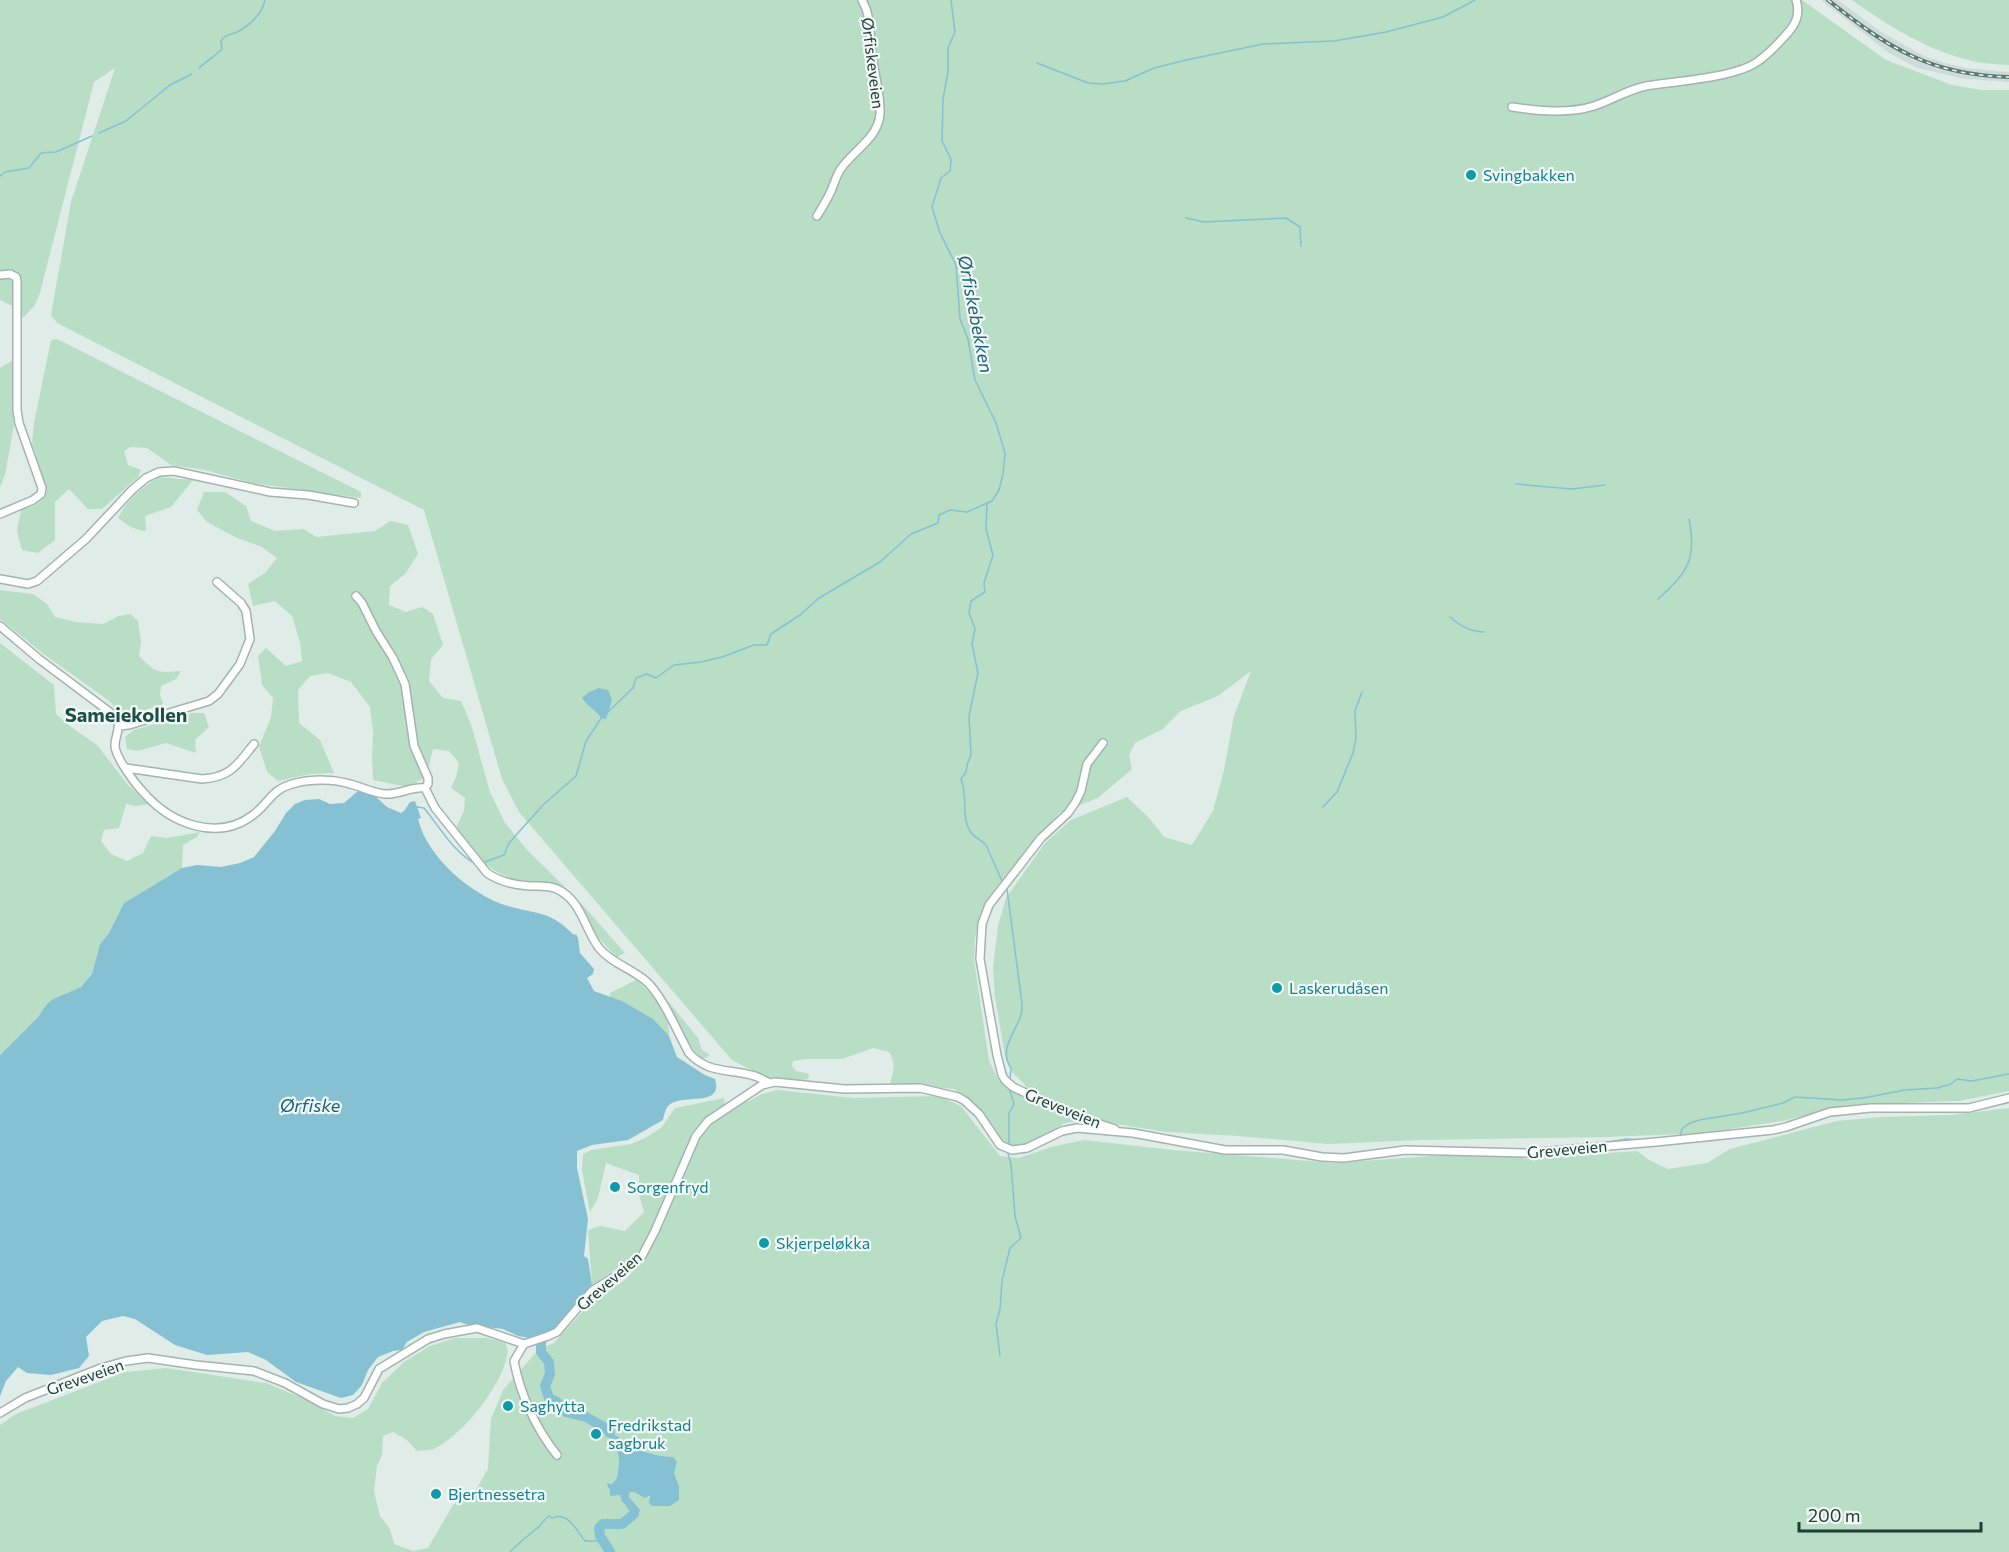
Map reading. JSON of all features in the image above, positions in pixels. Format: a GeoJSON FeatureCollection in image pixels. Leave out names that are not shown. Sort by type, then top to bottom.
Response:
{"type":"FeatureCollection","features":[{"type":"Feature","properties":{"kind":"street","name":"Ørfiskeveien"},"geometry":{"type":"LineString","coordinates":[[817,216],[840,171],[870,137],[877,127],[880,115],[878,85],[871,53],[871,27],[862,0]]}},
{"type":"Feature","properties":{"kind":"street"},"geometry":{"type":"LineString","coordinates":[[1512,107],[1542,111],[1573,111],[1595,106],[1643,87],[1721,74],[1748,67],[1758,62],[1774,47],[1796,22],[1798,8],[1796,0]]}},
{"type":"Feature","properties":{"kind":"street"},"geometry":{"type":"LineString","coordinates":[[0,275],[10,274],[17,281],[17,410],[19,423],[42,488],[41,494],[33,500],[0,514]]}},
{"type":"Feature","properties":{"kind":"street"},"geometry":{"type":"LineString","coordinates":[[0,579],[28,584],[46,575],[86,539],[132,490],[146,478],[159,472],[174,471],[270,492],[354,502]]}},
{"type":"Feature","properties":{"kind":"street"},"geometry":{"type":"LineString","coordinates":[[119,726],[209,701],[218,694],[240,664],[250,639],[246,610],[242,603],[217,582]]}},
{"type":"Feature","properties":{"kind":"street"},"geometry":{"type":"LineString","coordinates":[[356,596],[393,658],[405,684],[414,746],[428,778],[427,791],[435,808],[486,873],[496,879],[518,885],[553,888],[565,894],[577,906],[595,941],[605,954],[635,973],[652,988],[695,1060],[706,1066],[754,1076],[768,1082]]}},
{"type":"Feature","properties":{"kind":"street"},"geometry":{"type":"LineString","coordinates":[[0,626],[39,659],[112,713],[118,720],[119,726],[115,747],[126,768],[144,793],[162,810],[181,821],[209,828],[230,827],[242,823],[256,813],[278,789],[295,783],[347,782],[385,794],[399,793],[419,787],[427,791]]}},
{"type":"Feature","properties":{"kind":"street","name":"Greveveien"},"geometry":{"type":"LineString","coordinates":[[1103,743],[1087,764],[1081,791],[1068,813],[1041,838],[989,905],[982,924],[980,959],[996,1055],[1002,1075],[1013,1087],[1091,1121],[1124,1131],[1225,1150],[1284,1150],[1322,1157],[1344,1158],[1405,1150],[1436,1152],[1489,1150],[1514,1153],[1656,1142],[1773,1130],[1830,1112],[1871,1108],[1918,1110],[1972,1108],[2009,1098]]}},
{"type":"Feature","properties":{"kind":"street"},"geometry":{"type":"LineString","coordinates":[[126,768],[202,779],[214,778],[227,774],[233,769],[254,744]]}},
{"type":"Feature","properties":{"kind":"street","name":"Greveveien"},"geometry":{"type":"LineString","coordinates":[[0,1413],[25,1398],[101,1368],[148,1358],[254,1371],[285,1383],[323,1404],[339,1409],[348,1408],[364,1398],[379,1369],[428,1339],[477,1328],[524,1344],[557,1332],[592,1291],[626,1270],[642,1256],[701,1127],[708,1120],[768,1082],[844,1089],[920,1088],[958,1097],[979,1114],[1000,1145],[1012,1150],[1035,1145],[1062,1131],[1071,1129],[1124,1131]]}},
{"type":"Feature","properties":{"kind":"street"},"geometry":{"type":"LineString","coordinates":[[524,1344],[514,1361],[517,1376],[536,1421],[549,1446],[557,1455]]}},
{"type":"Feature","properties":{"kind":"shaded area"},"geometry":{"type":"Polygon","coordinates":[[[1821,0],[1838,0],[1880,31],[1924,56],[1966,68],[2009,72],[2009,82],[1965,79],[1917,68],[1889,53],[1821,0]]]}},
{"type":"Feature","properties":{"kind":"green space"},"geometry":{"type":"Polygon","coordinates":[[[0,0],[1802,0],[1886,60],[1952,85],[1982,90],[2009,90],[2009,1091],[1959,1101],[1849,1105],[1782,1121],[1705,1133],[1328,1144],[1166,1132],[1116,1124],[1093,1118],[1028,1088],[1012,1072],[1005,1056],[995,997],[993,968],[998,926],[1006,898],[1045,843],[1071,820],[1127,797],[1150,819],[1164,837],[1192,845],[1213,811],[1224,770],[1234,716],[1251,671],[1218,696],[1181,711],[1163,729],[1135,743],[1129,755],[1132,769],[1098,798],[1059,813],[1001,881],[980,914],[975,938],[974,960],[989,1061],[999,1081],[1020,1096],[1099,1121],[1063,1124],[1028,1146],[1014,1147],[1005,1144],[983,1115],[969,1100],[954,1089],[890,1083],[894,1067],[889,1052],[873,1048],[842,1059],[793,1061],[792,1066],[796,1071],[809,1074],[808,1079],[797,1080],[777,1079],[740,1064],[731,1059],[519,812],[502,779],[424,510],[57,323],[51,315],[71,202],[115,68],[94,82],[40,293],[34,306],[23,318],[14,307],[0,300],[0,0]]]}},
{"type":"Feature","properties":{"kind":"green space"},"geometry":{"type":"Polygon","coordinates":[[[1852,0],[2009,0],[2009,65],[1977,62],[1940,51],[1895,28],[1852,0]]]}},
{"type":"Feature","properties":{"kind":"green space"},"geometry":{"type":"Polygon","coordinates":[[[57,339],[361,492],[361,498],[252,483],[205,470],[171,465],[147,448],[130,447],[124,451],[128,465],[141,470],[138,477],[102,509],[88,509],[69,489],[55,502],[55,540],[38,553],[22,550],[17,531],[21,510],[40,502],[47,491],[32,443],[51,340],[57,339]]]}},
{"type":"Feature","properties":{"kind":"green space"},"geometry":{"type":"Polygon","coordinates":[[[22,355],[20,391],[5,475],[0,487],[0,368],[22,355]]]}},
{"type":"Feature","properties":{"kind":"green space"},"geometry":{"type":"Polygon","coordinates":[[[159,477],[193,480],[171,507],[145,516],[146,531],[131,527],[118,518],[136,494],[159,477]]]}},
{"type":"Feature","properties":{"kind":"green space"},"geometry":{"type":"Polygon","coordinates":[[[204,492],[225,492],[246,506],[251,521],[275,531],[304,529],[316,537],[375,531],[390,521],[408,525],[418,554],[405,574],[390,586],[389,605],[406,612],[422,607],[433,614],[443,645],[431,659],[429,681],[443,698],[461,701],[471,724],[490,792],[505,823],[528,851],[565,887],[513,879],[494,870],[478,856],[456,828],[464,811],[465,798],[451,788],[459,763],[449,751],[433,749],[426,777],[408,787],[373,780],[373,732],[370,707],[351,682],[328,673],[310,676],[298,690],[299,723],[320,740],[334,773],[310,774],[278,781],[267,772],[259,746],[271,718],[273,698],[262,685],[258,656],[266,648],[286,666],[302,661],[300,642],[292,616],[275,601],[253,606],[248,584],[265,573],[277,558],[262,547],[237,538],[207,522],[197,510],[204,492]]]}},
{"type":"Feature","properties":{"kind":"green space"},"geometry":{"type":"Polygon","coordinates":[[[0,590],[33,594],[47,604],[55,617],[76,622],[103,624],[119,616],[130,614],[138,621],[141,641],[139,656],[157,671],[181,671],[176,679],[161,686],[160,695],[163,704],[134,714],[121,713],[108,700],[45,655],[0,619],[0,590]]]}},
{"type":"Feature","properties":{"kind":"green space"},"geometry":{"type":"Polygon","coordinates":[[[0,643],[54,685],[56,714],[97,745],[128,785],[148,804],[136,806],[126,804],[119,828],[104,830],[101,841],[111,854],[127,861],[143,853],[151,836],[167,838],[200,832],[197,837],[183,845],[182,868],[124,903],[109,933],[100,944],[92,974],[81,987],[53,999],[0,1055],[0,643]]]}},
{"type":"Feature","properties":{"kind":"green space"},"geometry":{"type":"Polygon","coordinates":[[[192,713],[204,713],[209,727],[195,740],[196,753],[166,743],[138,751],[127,749],[125,737],[134,730],[192,713]]]}},
{"type":"Feature","properties":{"kind":"green space"},"geometry":{"type":"Polygon","coordinates":[[[580,902],[625,953],[617,957],[604,944],[591,926],[580,902]]]}},
{"type":"Feature","properties":{"kind":"green space"},"geometry":{"type":"Polygon","coordinates":[[[636,980],[654,998],[663,1013],[667,1020],[669,1036],[642,1014],[610,997],[610,993],[636,980]]]}},
{"type":"Feature","properties":{"kind":"green space"},"geometry":{"type":"Polygon","coordinates":[[[668,1001],[698,1038],[702,1050],[710,1055],[703,1059],[695,1052],[664,1002],[668,1001]]]}},
{"type":"Feature","properties":{"kind":"green space"},"geometry":{"type":"Polygon","coordinates":[[[777,1090],[853,1098],[939,1096],[961,1106],[1000,1156],[1019,1158],[1051,1147],[1084,1140],[1173,1150],[1334,1163],[1474,1153],[1520,1154],[1524,1159],[1637,1151],[1668,1169],[1707,1163],[1730,1149],[1837,1121],[1951,1115],[2009,1108],[2009,1552],[0,1552],[0,1425],[16,1414],[125,1372],[166,1368],[266,1383],[304,1399],[335,1416],[353,1418],[368,1409],[382,1383],[404,1362],[430,1346],[455,1338],[487,1338],[505,1343],[508,1354],[489,1395],[469,1421],[447,1441],[434,1449],[417,1451],[407,1440],[393,1432],[383,1436],[382,1455],[377,1466],[374,1491],[380,1516],[390,1529],[394,1544],[413,1551],[428,1548],[453,1505],[475,1491],[488,1469],[491,1419],[503,1390],[539,1349],[554,1343],[585,1309],[626,1279],[641,1262],[657,1234],[697,1141],[705,1128],[748,1099],[747,1102],[762,1094],[777,1090]],[[610,1439],[617,1451],[619,1462],[616,1479],[612,1484],[608,1483],[610,1495],[620,1495],[633,1503],[629,1497],[630,1492],[651,1499],[679,1486],[674,1473],[673,1457],[649,1453],[629,1442],[610,1439]]]}},
{"type":"Feature","properties":{"kind":"green space"},"geometry":{"type":"Polygon","coordinates":[[[724,1098],[725,1108],[695,1129],[642,1248],[592,1285],[588,1230],[600,1226],[625,1231],[644,1212],[639,1195],[639,1175],[606,1163],[598,1198],[590,1212],[582,1170],[583,1154],[591,1150],[631,1144],[645,1138],[661,1128],[675,1108],[724,1098]]]}},
{"type":"Feature","properties":{"kind":"water"},"geometry":{"type":"Polygon","coordinates":[[[599,688],[608,690],[612,700],[606,719],[601,718],[582,698],[599,688]]]}},
{"type":"Feature","properties":{"kind":"water","name":"Ørfiske"},"geometry":{"type":"Polygon","coordinates":[[[358,791],[374,795],[387,807],[401,813],[410,802],[415,801],[423,833],[452,873],[494,901],[550,917],[574,935],[576,934],[580,953],[594,969],[593,974],[587,978],[594,991],[622,1001],[653,1019],[669,1036],[677,1057],[715,1079],[716,1088],[713,1094],[708,1097],[674,1102],[667,1107],[663,1120],[628,1140],[592,1145],[577,1151],[577,1168],[588,1219],[584,1256],[588,1259],[592,1285],[558,1326],[550,1332],[531,1338],[518,1336],[503,1329],[460,1322],[424,1332],[407,1342],[402,1350],[378,1357],[368,1370],[362,1385],[353,1395],[341,1398],[296,1382],[266,1360],[248,1352],[207,1355],[175,1345],[135,1319],[123,1316],[102,1321],[86,1337],[89,1356],[79,1368],[51,1375],[27,1373],[18,1367],[6,1381],[0,1396],[0,1055],[38,1017],[46,1005],[53,999],[81,987],[92,974],[100,944],[109,933],[124,903],[182,868],[197,865],[221,867],[254,857],[295,804],[305,800],[319,799],[330,804],[344,803],[358,791]]]}},
{"type":"Feature","properties":{"kind":"water"},"geometry":{"type":"Polygon","coordinates":[[[610,1433],[619,1437],[621,1442],[629,1442],[643,1451],[673,1457],[677,1462],[674,1473],[679,1486],[679,1500],[670,1506],[652,1506],[649,1503],[650,1496],[644,1498],[630,1492],[629,1497],[640,1510],[638,1514],[631,1514],[620,1495],[610,1496],[607,1483],[612,1484],[616,1480],[619,1457],[610,1433]]]}},
{"type":"Feature","properties":{"kind":"waterway"},"geometry":{"type":"LineString","coordinates":[[199,68],[222,49],[221,41],[224,37],[237,32],[255,19],[265,0]]}},
{"type":"Feature","properties":{"kind":"waterway","name":"Ørfiskebekken"},"geometry":{"type":"LineString","coordinates":[[608,712],[633,688],[636,678],[647,674],[656,678],[674,665],[701,662],[754,645],[767,645],[771,634],[800,615],[819,598],[880,562],[911,534],[938,523],[939,515],[950,510],[967,512],[992,501],[999,490],[1005,453],[996,423],[975,380],[968,339],[960,319],[956,265],[940,233],[932,207],[941,178],[950,171],[951,159],[942,141],[948,48],[955,32],[951,0]]}},
{"type":"Feature","properties":{"kind":"waterway"},"geometry":{"type":"LineString","coordinates":[[1037,63],[1088,83],[1103,84],[1125,81],[1154,68],[1263,44],[1334,41],[1386,32],[1443,17],[1475,0]]}},
{"type":"Feature","properties":{"kind":"waterway"},"geometry":{"type":"LineString","coordinates":[[99,133],[126,121],[170,85],[192,74]]}},
{"type":"Feature","properties":{"kind":"waterway"},"geometry":{"type":"LineString","coordinates":[[0,176],[5,172],[29,168],[41,153],[56,152],[92,136]]}},
{"type":"Feature","properties":{"kind":"waterway"},"geometry":{"type":"LineString","coordinates":[[1186,218],[1204,222],[1286,218],[1300,227],[1301,246]]}},
{"type":"Feature","properties":{"kind":"waterway"},"geometry":{"type":"LineString","coordinates":[[1516,484],[1572,489],[1605,485]]}},
{"type":"Feature","properties":{"kind":"waterway"},"geometry":{"type":"LineString","coordinates":[[987,503],[986,529],[993,555],[984,583],[985,592],[971,601],[969,613],[975,629],[972,644],[978,673],[969,716],[971,755],[966,772],[961,779],[968,827],[972,834],[987,847],[1002,881]]}},
{"type":"Feature","properties":{"kind":"waterway"},"geometry":{"type":"LineString","coordinates":[[1658,599],[1677,581],[1688,564],[1692,545],[1689,519]]}},
{"type":"Feature","properties":{"kind":"waterway"},"geometry":{"type":"LineString","coordinates":[[1450,617],[1466,628],[1484,632]]}},
{"type":"Feature","properties":{"kind":"waterway"},"geometry":{"type":"LineString","coordinates":[[1323,807],[1337,792],[1353,753],[1356,738],[1355,711],[1362,692]]}},
{"type":"Feature","properties":{"kind":"waterway","name":"Ørfiskebekken"},"geometry":{"type":"LineString","coordinates":[[482,863],[504,855],[509,843],[544,804],[576,776],[586,741],[602,717]]}},
{"type":"Feature","properties":{"kind":"waterway","name":"Ørfiskebekken"},"geometry":{"type":"LineString","coordinates":[[417,807],[424,808],[455,847],[477,864]]}},
{"type":"Feature","properties":{"kind":"waterway"},"geometry":{"type":"LineString","coordinates":[[1007,889],[1022,1004],[1021,1016],[1006,1055],[1011,1068],[1010,1079]]}},
{"type":"Feature","properties":{"kind":"waterway"},"geometry":{"type":"LineString","coordinates":[[1680,1137],[1682,1129],[1699,1120],[1742,1113],[1783,1103],[1795,1097],[1842,1100],[1863,1098],[1905,1090],[1937,1088],[1951,1084],[1957,1079],[1972,1081],[2009,1074]]}},
{"type":"Feature","properties":{"kind":"waterway"},"geometry":{"type":"LineString","coordinates":[[1009,1088],[1014,1104],[1009,1113],[1009,1144]]}},
{"type":"Feature","properties":{"kind":"waterway"},"geometry":{"type":"LineString","coordinates":[[1598,1144],[1626,1139],[1640,1140]]}},
{"type":"Feature","properties":{"kind":"waterway"},"geometry":{"type":"LineString","coordinates":[[1514,1149],[1548,1148]]}},
{"type":"Feature","properties":{"kind":"waterway"},"geometry":{"type":"LineString","coordinates":[[1000,1356],[996,1324],[1000,1309],[1002,1281],[1010,1248],[1021,1238],[1015,1216],[1011,1164],[1008,1154]]}},
{"type":"Feature","properties":{"kind":"waterway"},"geometry":{"type":"LineString","coordinates":[[541,1336],[541,1352],[549,1362],[550,1374],[545,1386],[549,1398],[557,1402],[566,1412],[586,1417],[610,1433]]}},
{"type":"Feature","properties":{"kind":"waterway"},"geometry":{"type":"LineString","coordinates":[[610,1552],[600,1536],[599,1528],[603,1524],[622,1524],[634,1514]]}},
{"type":"Feature","properties":{"kind":"waterway"},"geometry":{"type":"LineString","coordinates":[[510,1552],[549,1516],[563,1517],[575,1527],[585,1541],[603,1541]]}},
{"type":"Feature","properties":{"kind":"railway"},"geometry":{"type":"LineString","coordinates":[[1828,0],[1870,32],[1911,56],[1956,71],[2009,77]]}},
{"type":"Feature","properties":{"kind":"place","name":"Svingbakken"},"geometry":{"type":"Point","coordinates":[1471,175]}},
{"type":"Feature","properties":{"kind":"place","name":"Laskerudåsen"},"geometry":{"type":"Point","coordinates":[1277,988]}},
{"type":"Feature","properties":{"kind":"place","name":"Sorgenfryd"},"geometry":{"type":"Point","coordinates":[615,1187]}},
{"type":"Feature","properties":{"kind":"place","name":"Skjerpeløkka"},"geometry":{"type":"Point","coordinates":[764,1243]}},
{"type":"Feature","properties":{"kind":"place","name":"Saghytta"},"geometry":{"type":"Point","coordinates":[508,1406]}},
{"type":"Feature","properties":{"kind":"place","name":"Fredrikstad sagbruk"},"geometry":{"type":"Point","coordinates":[596,1434]}},
{"type":"Feature","properties":{"kind":"place","name":"Bjertnessetra"},"geometry":{"type":"Point","coordinates":[436,1494]}},
{"type":"Feature","properties":{"kind":"district","name":"Sameiekollen"},"geometry":{"type":"Point","coordinates":[126,715]}}]}
